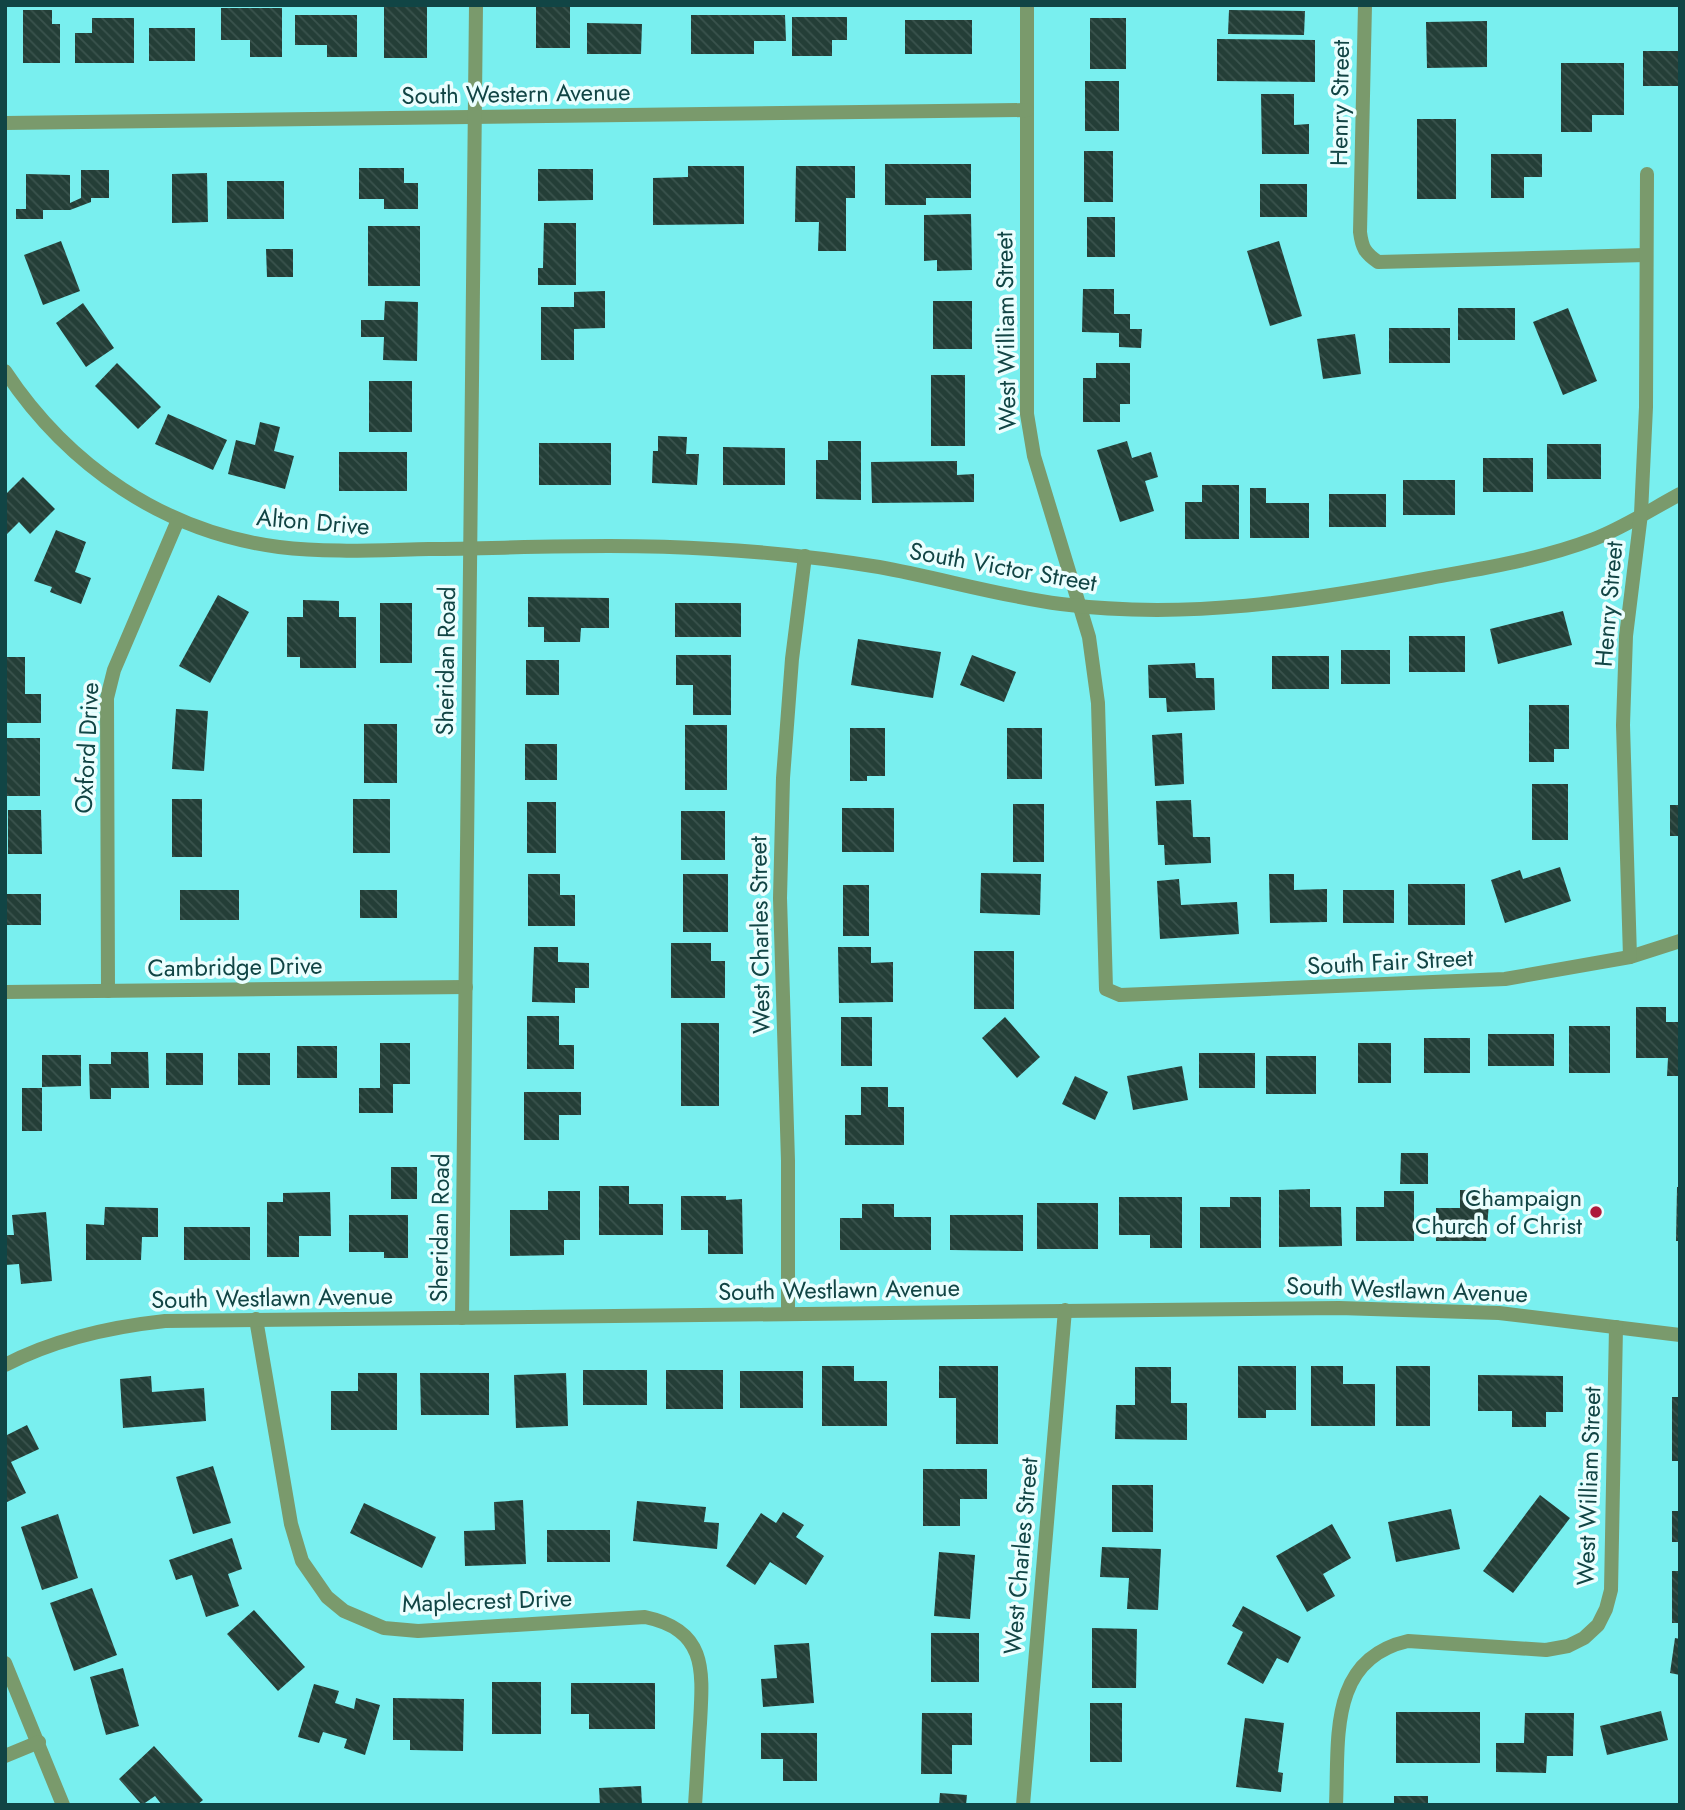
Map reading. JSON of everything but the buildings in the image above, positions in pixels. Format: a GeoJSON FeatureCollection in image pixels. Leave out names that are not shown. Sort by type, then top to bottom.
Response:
{"type":"FeatureCollection","features":[{"type":"Feature","properties":{"kind":"street","name":"Sheridan Road"},"geometry":{"type":"LineString","coordinates":[[462,1318],[476,5]]}},
{"type":"Feature","properties":{"kind":"street","name":"West William Street"},"geometry":{"type":"LineString","coordinates":[[1027,5],[1027,414],[1034,456],[1089,638],[1098,703],[1104,983]]}},
{"type":"Feature","properties":{"kind":"street","name":"Henry Street"},"geometry":{"type":"LineString","coordinates":[[1365,5],[1360,232],[1362,247],[1368,255],[1378,262],[1646,255]]}},
{"type":"Feature","properties":{"kind":"street","name":"South Western Avenue"},"geometry":{"type":"LineString","coordinates":[[5,123],[1027,110]]}},
{"type":"Feature","properties":{"kind":"street","name":"Henry Street"},"geometry":{"type":"LineString","coordinates":[[1630,957],[1623,725],[1626,636],[1641,514],[1646,407],[1647,174]]}},
{"type":"Feature","properties":{"kind":"street","name":"Alton Drive"},"geometry":{"type":"LineString","coordinates":[[5,371],[25,401],[63,443],[126,492],[178,520],[219,534],[278,547],[343,550],[470,549]]}},
{"type":"Feature","properties":{"kind":"street","name":"South Victor Street"},"geometry":{"type":"LineString","coordinates":[[470,549],[708,548],[805,556],[1080,606],[1196,610],[1358,592],[1555,552],[1598,538],[1680,494]]}},
{"type":"Feature","properties":{"kind":"street","name":"Oxford Drive"},"geometry":{"type":"LineString","coordinates":[[108,991],[107,698],[114,670],[178,520]]}},
{"type":"Feature","properties":{"kind":"street","name":"West Charles Street"},"geometry":{"type":"LineString","coordinates":[[788,1313],[788,1161],[780,898],[782,791],[792,659],[805,556]]}},
{"type":"Feature","properties":{"kind":"street","name":"South Fair Street"},"geometry":{"type":"LineString","coordinates":[[1104,983],[1110,993],[1120,995],[1505,979],[1630,957],[1680,941]]}},
{"type":"Feature","properties":{"kind":"street","name":"Cambridge Drive"},"geometry":{"type":"LineString","coordinates":[[5,992],[466,987]]}},
{"type":"Feature","properties":{"kind":"street","name":"South Westlawn Avenue"},"geometry":{"type":"LineString","coordinates":[[5,1365],[62,1341],[119,1326],[165,1321],[256,1319],[1419,1308],[1499,1313],[1680,1335]]}},
{"type":"Feature","properties":{"kind":"street","name":"West Charles Street"},"geometry":{"type":"LineString","coordinates":[[1023,1805],[1065,1310]]}},
{"type":"Feature","properties":{"kind":"street","name":"Maplecrest Drive"},"geometry":{"type":"LineString","coordinates":[[256,1319],[291,1524],[302,1561],[327,1597],[364,1622],[418,1631],[645,1617],[678,1628],[698,1655],[703,1676],[695,1805]]}},
{"type":"Feature","properties":{"kind":"street","name":"West William Street"},"geometry":{"type":"LineString","coordinates":[[1336,1805],[1340,1727],[1347,1691],[1360,1668],[1373,1654],[1386,1646],[1408,1641],[1546,1650],[1584,1638],[1598,1625],[1606,1609],[1613,1562],[1616,1327]]}},
{"type":"Feature","properties":{"kind":"street"},"geometry":{"type":"LineString","coordinates":[[5,1663],[63,1805]]}},
{"type":"Feature","properties":{"kind":"street"},"geometry":{"type":"LineString","coordinates":[[5,1756],[39,1742]]}},
{"type":"Feature","properties":{"kind":"place","name":"Champaign Church of Christ"},"geometry":{"type":"Point","coordinates":[1596,1212]}}]}
